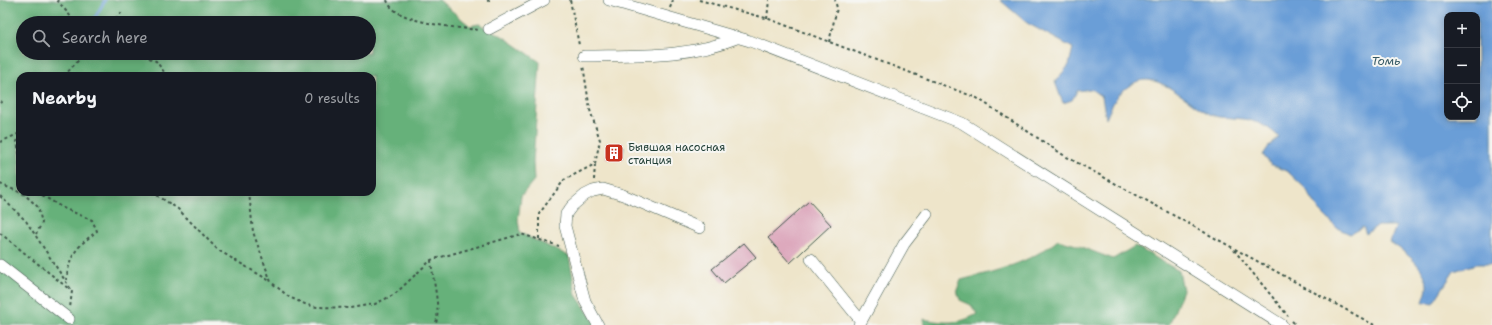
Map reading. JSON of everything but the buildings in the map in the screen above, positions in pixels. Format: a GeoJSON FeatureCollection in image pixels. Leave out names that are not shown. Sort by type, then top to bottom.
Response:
{"type":"FeatureCollection","features":[{"type":"Feature","properties":{"kind":"street"},"geometry":{"type":"LineString","coordinates":[[489,29],[544,0]]}},
{"type":"Feature","properties":{"kind":"street"},"geometry":{"type":"LineString","coordinates":[[609,0],[737,38],[813,64],[962,123],[1282,325]]}},
{"type":"Feature","properties":{"kind":"street"},"geometry":{"type":"LineString","coordinates":[[583,58],[671,55],[721,44],[737,38]]}},
{"type":"Feature","properties":{"kind":"street"},"geometry":{"type":"LineString","coordinates":[[598,325],[586,301],[565,226],[566,214],[572,206],[593,191],[603,189],[623,195],[700,228]]}},
{"type":"Feature","properties":{"kind":"street"},"geometry":{"type":"LineString","coordinates":[[811,259],[860,323],[904,244],[926,214]]}},
{"type":"Feature","properties":{"kind":"street"},"geometry":{"type":"LineString","coordinates":[[0,265],[69,318]]}},
{"type":"Feature","properties":{"kind":"path"},"geometry":{"type":"LineString","coordinates":[[57,0],[70,16]]}},
{"type":"Feature","properties":{"kind":"path"},"geometry":{"type":"LineString","coordinates":[[387,0],[394,11],[429,23],[480,30],[489,29]]}},
{"type":"Feature","properties":{"kind":"path"},"geometry":{"type":"LineString","coordinates":[[570,0],[579,45]]}},
{"type":"Feature","properties":{"kind":"path"},"geometry":{"type":"LineString","coordinates":[[699,0],[767,19],[977,98],[1065,156],[1374,325]]}},
{"type":"Feature","properties":{"kind":"path"},"geometry":{"type":"LineString","coordinates":[[767,19],[770,0]]}},
{"type":"Feature","properties":{"kind":"path"},"geometry":{"type":"LineString","coordinates":[[829,42],[837,8],[835,0]]}},
{"type":"Feature","properties":{"kind":"path"},"geometry":{"type":"LineString","coordinates":[[118,16],[123,11]]}},
{"type":"Feature","properties":{"kind":"path"},"geometry":{"type":"LineString","coordinates":[[583,58],[590,110],[600,140],[593,191]]}},
{"type":"Feature","properties":{"kind":"path"},"geometry":{"type":"LineString","coordinates":[[68,72],[79,60]]}},
{"type":"Feature","properties":{"kind":"path"},"geometry":{"type":"LineString","coordinates":[[152,60],[156,62],[164,72]]}},
{"type":"Feature","properties":{"kind":"path"},"geometry":{"type":"LineString","coordinates":[[0,103],[4,99]]}},
{"type":"Feature","properties":{"kind":"path"},"geometry":{"type":"LineString","coordinates":[[0,142],[16,136]]}},
{"type":"Feature","properties":{"kind":"path"},"geometry":{"type":"LineString","coordinates":[[539,239],[539,214],[564,180],[596,164]]}},
{"type":"Feature","properties":{"kind":"path"},"geometry":{"type":"LineString","coordinates":[[0,184],[16,190]]}},
{"type":"Feature","properties":{"kind":"path"},"geometry":{"type":"LineString","coordinates":[[0,196],[26,221],[72,291],[69,318]]}},
{"type":"Feature","properties":{"kind":"path"},"geometry":{"type":"LineString","coordinates":[[27,196],[38,207],[42,223],[35,235]]}},
{"type":"Feature","properties":{"kind":"path"},"geometry":{"type":"LineString","coordinates":[[44,196],[63,208],[92,220],[98,230],[78,246],[69,265],[66,281]]}},
{"type":"Feature","properties":{"kind":"path"},"geometry":{"type":"LineString","coordinates":[[158,196],[178,209],[218,250],[271,282],[289,296],[307,305],[350,308],[375,304],[395,294],[431,260],[520,234],[539,239],[571,251]]}},
{"type":"Feature","properties":{"kind":"path"},"geometry":{"type":"LineString","coordinates":[[249,196],[253,232],[271,282]]}},
{"type":"Feature","properties":{"kind":"path"},"geometry":{"type":"LineString","coordinates":[[0,233],[72,291]]}},
{"type":"Feature","properties":{"kind":"path"},"geometry":{"type":"LineString","coordinates":[[1233,249],[1296,325]]}},
{"type":"Feature","properties":{"kind":"path"},"geometry":{"type":"LineString","coordinates":[[431,260],[438,306],[437,321],[435,325]]}},
{"type":"Feature","properties":{"kind":"green space"},"geometry":{"type":"Polygon","coordinates":[[[0,0],[439,0],[470,26],[479,24],[504,37],[540,62],[533,162],[534,180],[521,196],[518,220],[520,233],[569,256],[576,295],[597,325],[0,325],[0,0]]]}},
{"type":"Feature","properties":{"kind":"green space"},"geometry":{"type":"Polygon","coordinates":[[[1058,240],[1113,259],[1135,246],[1179,271],[1183,290],[1169,325],[924,325],[923,319],[951,322],[964,320],[977,314],[971,305],[960,300],[957,290],[961,280],[1012,265],[1036,255],[1058,240]]]}},
{"type":"Feature","properties":{"kind":"water","name":"Томь"},"geometry":{"type":"Polygon","coordinates":[[[1000,0],[1492,0],[1492,264],[1476,264],[1454,271],[1433,303],[1423,302],[1427,287],[1424,274],[1408,255],[1390,242],[1396,226],[1377,226],[1366,234],[1363,227],[1350,234],[1337,228],[1319,210],[1306,189],[1287,171],[1270,164],[1263,155],[1269,146],[1279,137],[1264,126],[1246,120],[1219,117],[1205,112],[1164,85],[1153,81],[1142,80],[1132,84],[1122,91],[1116,98],[1106,119],[1102,97],[1091,89],[1077,91],[1072,100],[1063,103],[1055,82],[1069,65],[1073,48],[1027,23],[1000,0]]]}},
{"type":"Feature","properties":{"kind":"waterway"},"geometry":{"type":"LineString","coordinates":[[96,16],[105,0]]}},
{"type":"Feature","properties":{"kind":"place","name":"Бывшая насосная станция"},"geometry":{"type":"Point","coordinates":[614,153]}}]}
